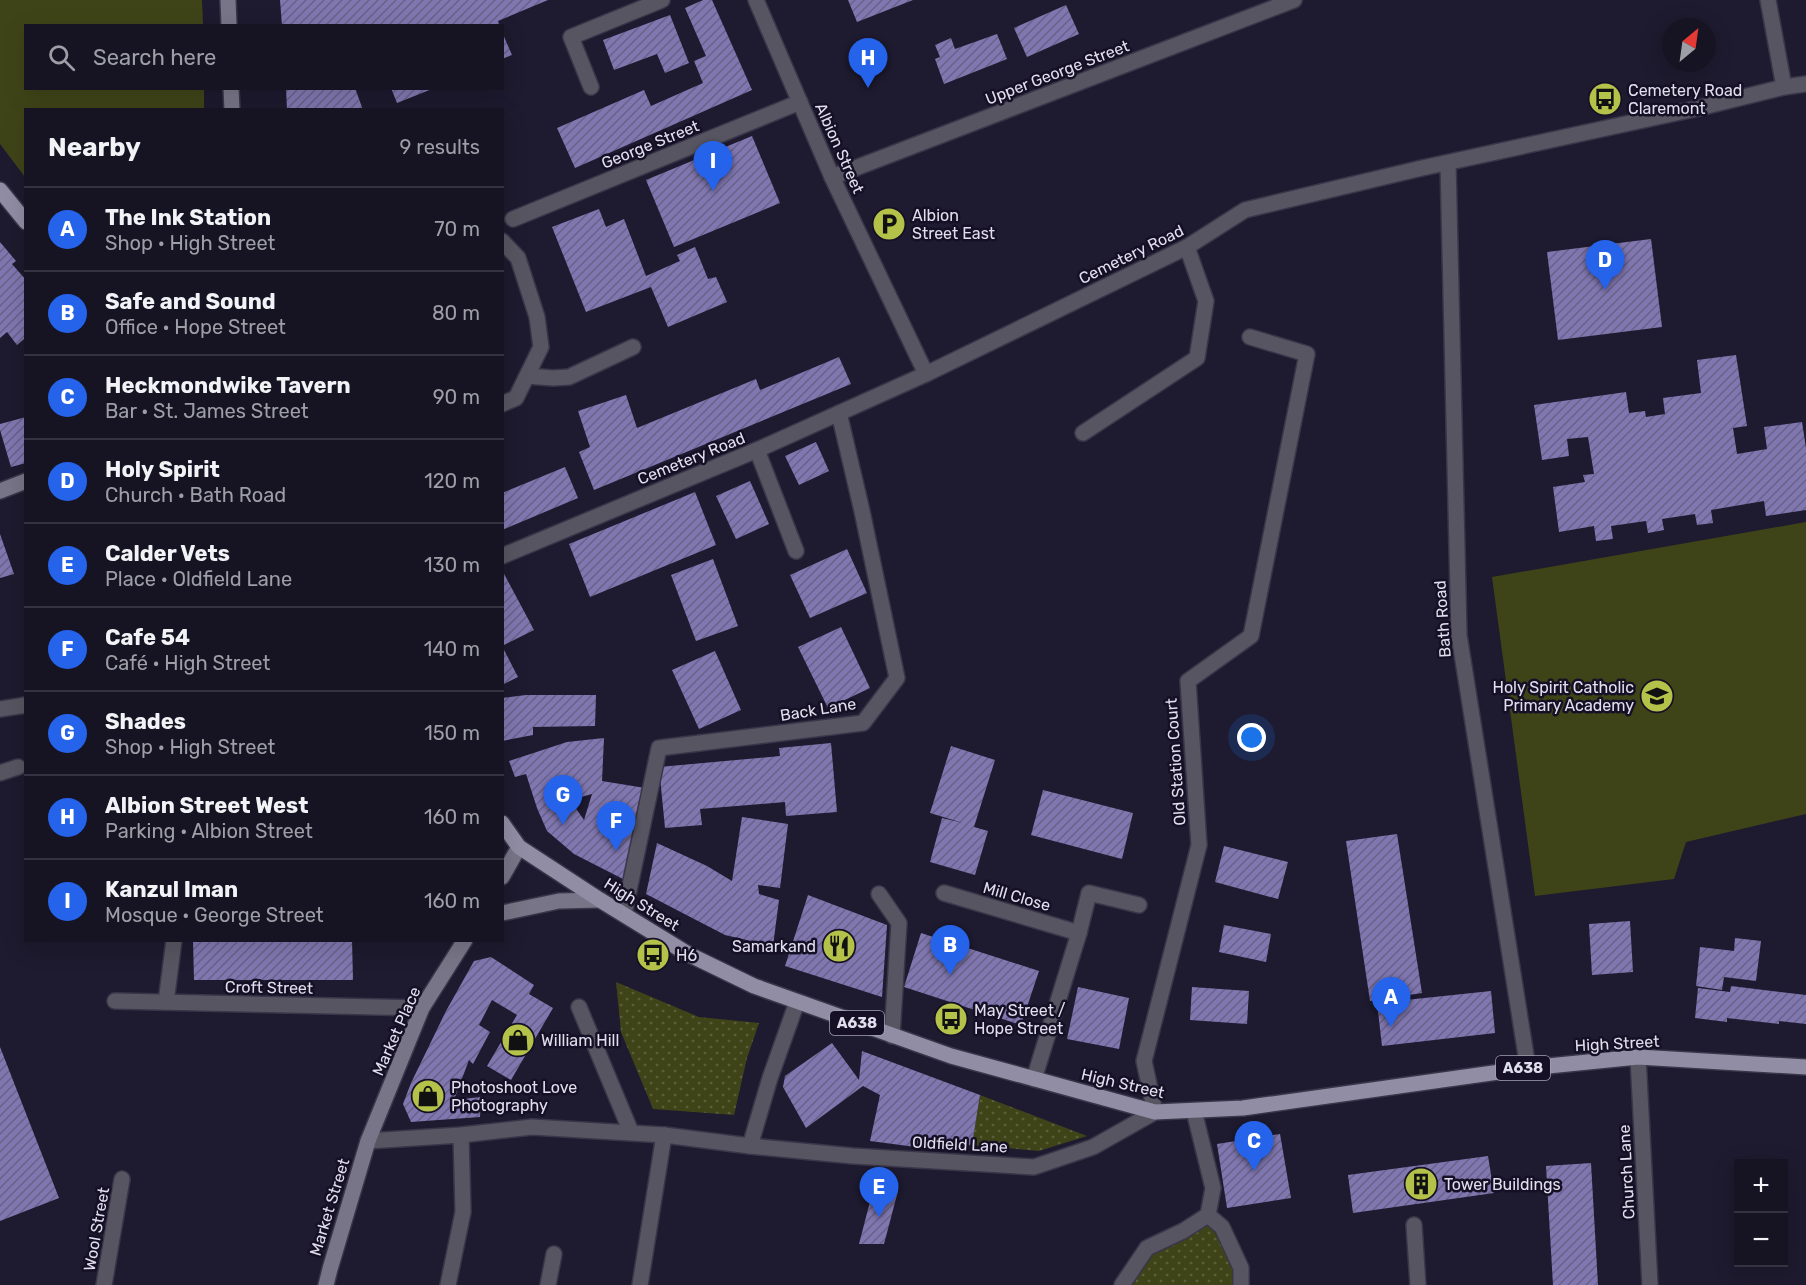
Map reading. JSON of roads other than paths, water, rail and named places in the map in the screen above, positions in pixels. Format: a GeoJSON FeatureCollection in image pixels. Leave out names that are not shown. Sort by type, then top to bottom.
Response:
{"type":"FeatureCollection","features":[{"type":"Feature","properties":{"kind":"main road"},"geometry":{"type":"LineString","coordinates":[[228,0],[229,24]]}},
{"type":"Feature","properties":{"kind":"main road"},"geometry":{"type":"LineString","coordinates":[[231,90],[232,108]]}},
{"type":"Feature","properties":{"kind":"main road"},"geometry":{"type":"LineString","coordinates":[[0,190],[24,220]]}},
{"type":"Feature","properties":{"kind":"main road"},"geometry":{"type":"LineString","coordinates":[[0,490],[24,482]]}},
{"type":"Feature","properties":{"kind":"main road","name":"A638"},"geometry":{"type":"LineString","coordinates":[[504,826],[519,847]]}},
{"type":"Feature","properties":{"kind":"main road"},"geometry":{"type":"LineString","coordinates":[[504,873],[519,847]]}},
{"type":"Feature","properties":{"kind":"main road","name":"High Street"},"geometry":{"type":"LineString","coordinates":[[519,847],[688,954],[754,986],[951,1056],[1155,1112],[1243,1108],[1527,1068],[1638,1057],[1806,1067]]}},
{"type":"Feature","properties":{"kind":"main road"},"geometry":{"type":"LineString","coordinates":[[504,913],[559,901],[600,900]]}},
{"type":"Feature","properties":{"kind":"main road","name":"Market Place"},"geometry":{"type":"LineString","coordinates":[[368,1141],[422,1008],[464,942]]}},
{"type":"Feature","properties":{"kind":"main road","name":"Market Street"},"geometry":{"type":"LineString","coordinates":[[326,1285],[368,1141]]}},
{"type":"Feature","properties":{"kind":"street"},"geometry":{"type":"LineString","coordinates":[[591,87],[572,37],[662,0]]}},
{"type":"Feature","properties":{"kind":"street","name":"Albion Street"},"geometry":{"type":"LineString","coordinates":[[756,0],[832,177],[926,374]]}},
{"type":"Feature","properties":{"kind":"street","name":"Upper George Street"},"geometry":{"type":"LineString","coordinates":[[832,177],[1294,0]]}},
{"type":"Feature","properties":{"kind":"street"},"geometry":{"type":"LineString","coordinates":[[1768,0],[1784,87]]}},
{"type":"Feature","properties":{"kind":"street","name":"Cemetery Road"},"geometry":{"type":"LineString","coordinates":[[504,555],[757,450],[926,374],[1187,248],[1245,210],[1422,168],[1806,84]]}},
{"type":"Feature","properties":{"kind":"street","name":"George Street"},"geometry":{"type":"LineString","coordinates":[[513,219],[800,102]]}},
{"type":"Feature","properties":{"kind":"street","name":"Bath Road"},"geometry":{"type":"LineString","coordinates":[[1448,163],[1459,635],[1527,1068]]}},
{"type":"Feature","properties":{"kind":"street"},"geometry":{"type":"LineString","coordinates":[[504,243],[518,258],[537,317],[541,347],[516,399],[504,403]]}},
{"type":"Feature","properties":{"kind":"street"},"geometry":{"type":"LineString","coordinates":[[1083,433],[1197,358],[1206,301],[1187,248]]}},
{"type":"Feature","properties":{"kind":"street","name":"Old Station Court"},"geometry":{"type":"LineString","coordinates":[[1155,1112],[1144,1061],[1199,845],[1188,681],[1251,636],[1307,354],[1251,337]]}},
{"type":"Feature","properties":{"kind":"street"},"geometry":{"type":"LineString","coordinates":[[527,376],[569,377],[633,347]]}},
{"type":"Feature","properties":{"kind":"street","name":"Back Lane"},"geometry":{"type":"LineString","coordinates":[[624,914],[659,748],[863,723],[897,678],[839,413]]}},
{"type":"Feature","properties":{"kind":"street"},"geometry":{"type":"LineString","coordinates":[[757,450],[796,551]]}},
{"type":"Feature","properties":{"kind":"street"},"geometry":{"type":"LineString","coordinates":[[0,709],[24,705]]}},
{"type":"Feature","properties":{"kind":"street"},"geometry":{"type":"LineString","coordinates":[[0,773],[18,767]]}},
{"type":"Feature","properties":{"kind":"street","name":"Mill Close"},"geometry":{"type":"LineString","coordinates":[[944,893],[1079,933]]}},
{"type":"Feature","properties":{"kind":"street"},"geometry":{"type":"LineString","coordinates":[[1034,1079],[1089,893],[1139,905]]}},
{"type":"Feature","properties":{"kind":"street"},"geometry":{"type":"LineString","coordinates":[[879,894],[899,923],[892,1035]]}},
{"type":"Feature","properties":{"kind":"street"},"geometry":{"type":"LineString","coordinates":[[166,1002],[174,942]]}},
{"type":"Feature","properties":{"kind":"street","name":"Croft Street"},"geometry":{"type":"LineString","coordinates":[[115,1001],[422,1008]]}},
{"type":"Feature","properties":{"kind":"street"},"geometry":{"type":"LineString","coordinates":[[750,1146],[770,1078],[797,1002]]}},
{"type":"Feature","properties":{"kind":"street"},"geometry":{"type":"LineString","coordinates":[[579,1007],[631,1132]]}},
{"type":"Feature","properties":{"kind":"street","name":"Church Lane"},"geometry":{"type":"LineString","coordinates":[[1638,1057],[1650,1285]]}},
{"type":"Feature","properties":{"kind":"street"},"geometry":{"type":"LineString","coordinates":[[1122,1285],[1147,1248],[1183,1231],[1208,1215],[1213,1188],[1194,1111]]}},
{"type":"Feature","properties":{"kind":"street","name":"Oldfield Lane"},"geometry":{"type":"LineString","coordinates":[[368,1141],[461,1135],[532,1127],[631,1132],[853,1156],[1034,1167],[1093,1147],[1155,1112]]}},
{"type":"Feature","properties":{"kind":"street"},"geometry":{"type":"LineString","coordinates":[[448,1285],[463,1212],[461,1135]]}},
{"type":"Feature","properties":{"kind":"street"},"geometry":{"type":"LineString","coordinates":[[640,1285],[664,1135]]}},
{"type":"Feature","properties":{"kind":"street","name":"Wool Street"},"geometry":{"type":"LineString","coordinates":[[104,1285],[122,1179]]}},
{"type":"Feature","properties":{"kind":"street"},"geometry":{"type":"LineString","coordinates":[[1208,1215],[1222,1227],[1241,1268],[1241,1285]]}},
{"type":"Feature","properties":{"kind":"street"},"geometry":{"type":"LineString","coordinates":[[1414,1225],[1418,1285]]}},
{"type":"Feature","properties":{"kind":"street"},"geometry":{"type":"LineString","coordinates":[[548,1285],[554,1254]]}},
{"type":"Feature","properties":{"kind":"place","name":"Albion Street West"},"geometry":{"type":"Point","coordinates":[868,88]}},
{"type":"Feature","properties":{"kind":"place","name":"Cemetery Road Claremont"},"geometry":{"type":"Point","coordinates":[1605,99]}},
{"type":"Feature","properties":{"kind":"place","name":"Kanzul Iman"},"geometry":{"type":"Point","coordinates":[713,191]}},
{"type":"Feature","properties":{"kind":"place","name":"Albion Street East"},"geometry":{"type":"Point","coordinates":[889,224]}},
{"type":"Feature","properties":{"kind":"place","name":"Holy Spirit"},"geometry":{"type":"Point","coordinates":[1605,290]}},
{"type":"Feature","properties":{"kind":"place","name":"Holy Spirit Catholic Primary Academy"},"geometry":{"type":"Point","coordinates":[1657,696]}},
{"type":"Feature","properties":{"kind":"place","name":"Shades"},"geometry":{"type":"Point","coordinates":[563,825]}},
{"type":"Feature","properties":{"kind":"place","name":"Cafe 54"},"geometry":{"type":"Point","coordinates":[616,851]}},
{"type":"Feature","properties":{"kind":"place","name":"Samarkand"},"geometry":{"type":"Point","coordinates":[839,946]}},
{"type":"Feature","properties":{"kind":"place","name":"H6"},"geometry":{"type":"Point","coordinates":[653,955]}},
{"type":"Feature","properties":{"kind":"place","name":"Safe and Sound"},"geometry":{"type":"Point","coordinates":[950,975]}},
{"type":"Feature","properties":{"kind":"place","name":"May Street / Hope Street"},"geometry":{"type":"Point","coordinates":[951,1019]}},
{"type":"Feature","properties":{"kind":"place","name":"The Ink Station"},"geometry":{"type":"Point","coordinates":[1391,1027]}},
{"type":"Feature","properties":{"kind":"place","name":"William Hill"},"geometry":{"type":"Point","coordinates":[518,1040]}},
{"type":"Feature","properties":{"kind":"place","name":"Photoshoot Love Photography"},"geometry":{"type":"Point","coordinates":[428,1096]}},
{"type":"Feature","properties":{"kind":"place","name":"Heckmondwike Tavern"},"geometry":{"type":"Point","coordinates":[1254,1171]}},
{"type":"Feature","properties":{"kind":"place","name":"Tower Buildings"},"geometry":{"type":"Point","coordinates":[1421,1184]}},
{"type":"Feature","properties":{"kind":"place","name":"Calder Vets"},"geometry":{"type":"Point","coordinates":[879,1217]}}]}
